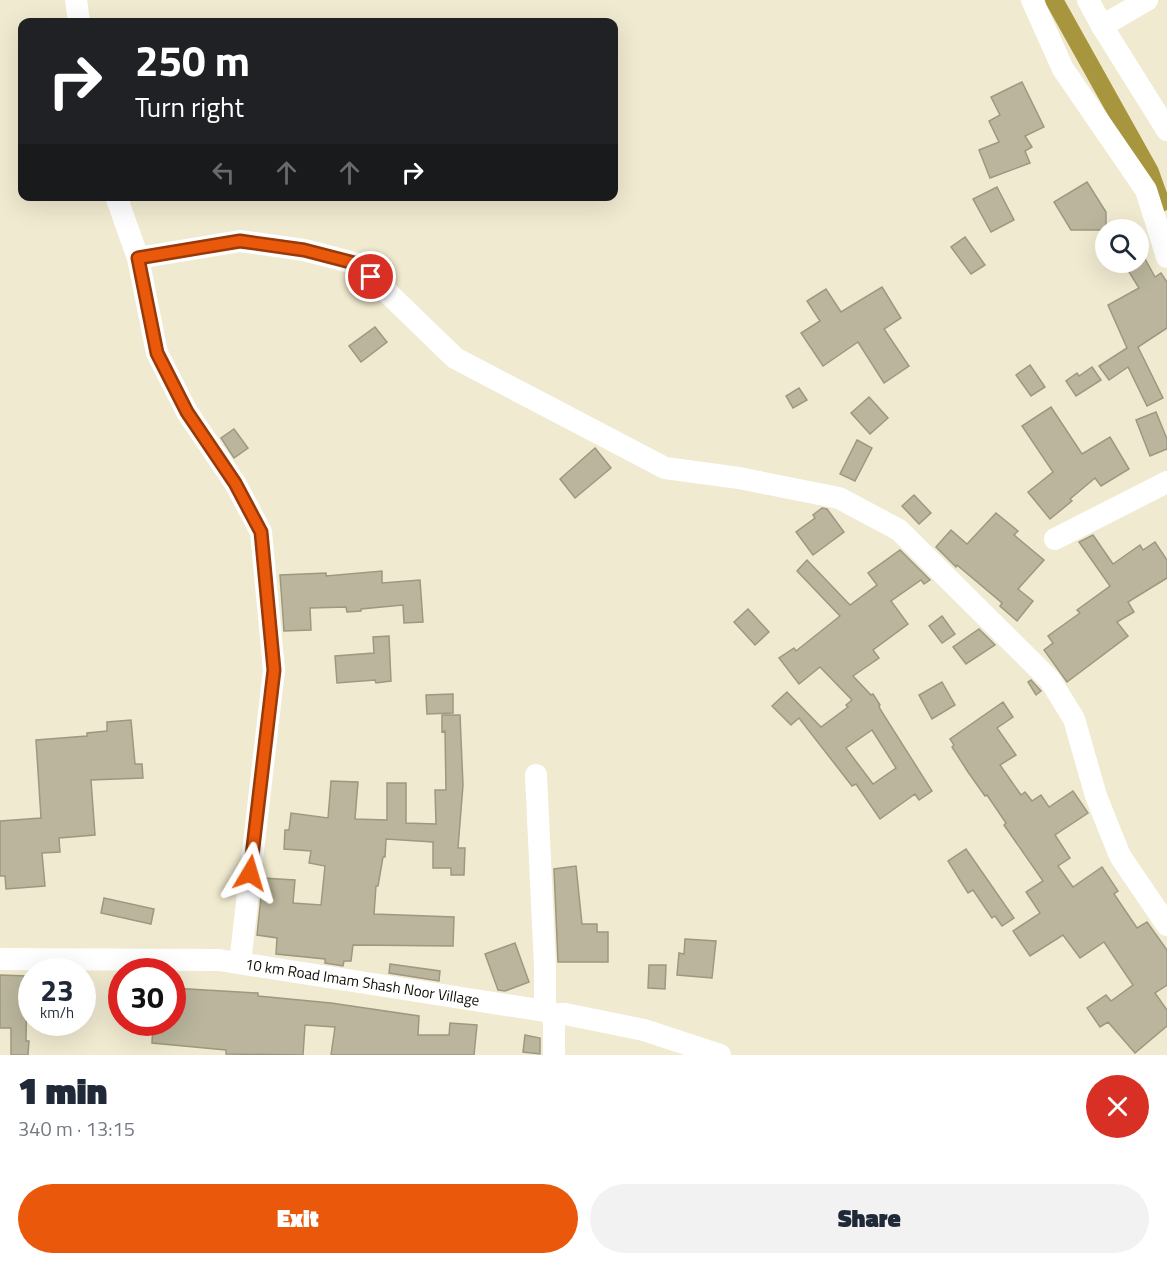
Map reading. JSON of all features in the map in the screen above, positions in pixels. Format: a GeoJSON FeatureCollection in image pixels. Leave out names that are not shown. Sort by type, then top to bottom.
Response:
{"type":"FeatureCollection","features":[{"type":"Feature","properties":{"kind":"street"},"geometry":{"type":"LineString","coordinates":[[76,0],[78,18]]}},
{"type":"Feature","properties":{"kind":"street"},"geometry":{"type":"LineString","coordinates":[[1032,0],[1063,69],[1146,190],[1167,257]]}},
{"type":"Feature","properties":{"kind":"street"},"geometry":{"type":"LineString","coordinates":[[1088,0],[1167,130]]}},
{"type":"Feature","properties":{"kind":"street"},"geometry":{"type":"LineString","coordinates":[[1102,26],[1148,0]]}},
{"type":"Feature","properties":{"kind":"street"},"geometry":{"type":"LineString","coordinates":[[118,201],[138,258],[157,353],[187,412],[235,483],[261,532],[274,670],[240,963]]}},
{"type":"Feature","properties":{"kind":"street"},"geometry":{"type":"LineString","coordinates":[[138,258],[240,241],[304,250],[358,264],[455,358],[665,468],[739,478],[839,498],[899,530],[1050,680],[1074,719],[1096,796],[1120,856],[1167,925]]}},
{"type":"Feature","properties":{"kind":"street"},"geometry":{"type":"LineString","coordinates":[[1055,539],[1167,482]]}},
{"type":"Feature","properties":{"kind":"street"},"geometry":{"type":"LineString","coordinates":[[536,775],[545,967],[554,1055]]}},
{"type":"Feature","properties":{"kind":"street","name":"10 km Road Imam Shash Noor Village"},"geometry":{"type":"LineString","coordinates":[[0,958],[219,960],[565,1014],[644,1030],[720,1055]]}},
{"type":"Feature","properties":{"kind":"building"},"geometry":{"type":"Polygon","coordinates":[[[1022,82],[1044,127],[1025,136],[1032,147],[1025,151],[1030,163],[990,178],[979,150],[999,142],[989,121],[1000,115],[991,97],[1022,82]]]}},
{"type":"Feature","properties":{"kind":"building"},"geometry":{"type":"Polygon","coordinates":[[[1087,182],[1106,212],[1106,219],[1095,219],[1095,230],[1071,230],[1054,202],[1087,182]]]}},
{"type":"Feature","properties":{"kind":"building"},"geometry":{"type":"Polygon","coordinates":[[[997,187],[1014,220],[991,232],[973,199],[997,187]]]}},
{"type":"Feature","properties":{"kind":"building"},"geometry":{"type":"Polygon","coordinates":[[[965,237],[985,265],[971,274],[951,247],[965,237]]]}},
{"type":"Feature","properties":{"kind":"building"},"geometry":{"type":"Polygon","coordinates":[[[1149,266],[1155,277],[1161,273],[1167,282],[1167,328],[1138,347],[1163,398],[1147,406],[1128,367],[1109,380],[1099,366],[1127,348],[1108,305],[1139,288],[1130,273],[1149,273],[1149,266]]]}},
{"type":"Feature","properties":{"kind":"building"},"geometry":{"type":"Polygon","coordinates":[[[882,287],[901,318],[884,329],[909,366],[884,383],[858,342],[823,366],[801,333],[820,321],[807,301],[826,289],[841,312],[882,287]]]}},
{"type":"Feature","properties":{"kind":"building"},"geometry":{"type":"Polygon","coordinates":[[[375,327],[387,342],[361,362],[349,346],[375,327]]]}},
{"type":"Feature","properties":{"kind":"building"},"geometry":{"type":"Polygon","coordinates":[[[1030,365],[1045,387],[1031,396],[1016,375],[1030,365]]]}},
{"type":"Feature","properties":{"kind":"building"},"geometry":{"type":"Polygon","coordinates":[[[1092,367],[1101,380],[1076,396],[1066,381],[1077,373],[1079,376],[1092,367]]]}},
{"type":"Feature","properties":{"kind":"building"},"geometry":{"type":"Polygon","coordinates":[[[799,388],[807,400],[793,408],[786,396],[799,388]]]}},
{"type":"Feature","properties":{"kind":"building"},"geometry":{"type":"Polygon","coordinates":[[[869,397],[888,418],[870,434],[851,413],[869,397]]]}},
{"type":"Feature","properties":{"kind":"building"},"geometry":{"type":"Polygon","coordinates":[[[1051,407],[1082,454],[1110,437],[1129,469],[1101,486],[1095,478],[1050,519],[1028,492],[1053,472],[1022,426],[1051,407]]]}},
{"type":"Feature","properties":{"kind":"building"},"geometry":{"type":"Polygon","coordinates":[[[1156,412],[1167,439],[1167,449],[1150,456],[1136,420],[1156,412]]]}},
{"type":"Feature","properties":{"kind":"building"},"geometry":{"type":"Polygon","coordinates":[[[234,429],[248,448],[234,458],[221,438],[234,429]]]}},
{"type":"Feature","properties":{"kind":"building"},"geometry":{"type":"Polygon","coordinates":[[[857,440],[872,448],[855,481],[840,474],[857,440]]]}},
{"type":"Feature","properties":{"kind":"building"},"geometry":{"type":"Polygon","coordinates":[[[595,448],[611,468],[575,498],[560,479],[595,448]]]}},
{"type":"Feature","properties":{"kind":"building"},"geometry":{"type":"Polygon","coordinates":[[[914,495],[931,513],[919,524],[902,506],[914,495]]]}},
{"type":"Feature","properties":{"kind":"building"},"geometry":{"type":"Polygon","coordinates":[[[822,508],[827,509],[844,532],[813,555],[796,532],[815,518],[813,515],[822,508]]]}},
{"type":"Feature","properties":{"kind":"building"},"geometry":{"type":"Polygon","coordinates":[[[996,513],[1018,531],[1014,535],[1044,560],[1018,589],[1033,601],[1017,621],[1000,606],[1002,603],[957,565],[956,567],[936,547],[951,530],[967,544],[996,513]]]}},
{"type":"Feature","properties":{"kind":"building"},"geometry":{"type":"Polygon","coordinates":[[[1093,535],[1113,564],[1140,545],[1143,550],[1155,542],[1167,560],[1167,578],[1128,602],[1134,612],[1117,622],[1128,636],[1067,682],[1044,650],[1053,643],[1048,636],[1080,613],[1077,610],[1110,586],[1079,542],[1093,535]]]}},
{"type":"Feature","properties":{"kind":"building"},"geometry":{"type":"Polygon","coordinates":[[[900,550],[930,580],[924,584],[921,580],[891,601],[908,624],[873,650],[879,658],[853,676],[871,695],[873,694],[880,709],[932,791],[919,800],[915,794],[880,819],[856,784],[852,786],[799,718],[791,725],[772,706],[787,692],[821,727],[848,707],[846,705],[852,700],[820,667],[799,684],[779,658],[794,648],[796,651],[840,616],[797,571],[807,560],[850,605],[877,585],[868,573],[900,550]],[[872,730],[846,748],[873,784],[896,768],[872,730]]]}},
{"type":"Feature","properties":{"kind":"building"},"geometry":{"type":"Polygon","coordinates":[[[382,571],[382,583],[420,580],[423,622],[404,623],[403,605],[347,612],[346,607],[310,608],[311,630],[284,631],[280,575],[326,573],[326,576],[382,571]]]}},
{"type":"Feature","properties":{"kind":"building"},"geometry":{"type":"Polygon","coordinates":[[[748,609],[769,632],[755,645],[734,622],[748,609]]]}},
{"type":"Feature","properties":{"kind":"building"},"geometry":{"type":"Polygon","coordinates":[[[942,616],[955,634],[942,643],[929,626],[942,616]]]}},
{"type":"Feature","properties":{"kind":"building"},"geometry":{"type":"Polygon","coordinates":[[[979,629],[995,645],[966,664],[953,647],[979,629]]]}},
{"type":"Feature","properties":{"kind":"building"},"geometry":{"type":"Polygon","coordinates":[[[389,636],[391,681],[337,683],[335,656],[374,653],[373,637],[389,636]]]}},
{"type":"Feature","properties":{"kind":"building"},"geometry":{"type":"Polygon","coordinates":[[[1031,680],[1041,691],[1036,695],[1028,682],[1031,680]]]}},
{"type":"Feature","properties":{"kind":"building"},"geometry":{"type":"Polygon","coordinates":[[[942,682],[955,705],[932,719],[919,695],[942,682]]]}},
{"type":"Feature","properties":{"kind":"building"},"geometry":{"type":"Polygon","coordinates":[[[453,694],[453,713],[427,714],[426,695],[453,694]]]}},
{"type":"Feature","properties":{"kind":"building"},"geometry":{"type":"Polygon","coordinates":[[[1003,702],[1013,717],[997,728],[1016,755],[1000,765],[1021,795],[1025,792],[1032,801],[1041,795],[1049,807],[1073,791],[1088,813],[1055,835],[1070,858],[1058,866],[1073,887],[1102,867],[1118,891],[1114,894],[1137,928],[1147,922],[1167,950],[1167,985],[1155,993],[1167,1010],[1167,1026],[1135,1053],[1108,1022],[1100,1027],[1087,1008],[1106,995],[1111,1001],[1133,985],[1104,942],[1080,958],[1063,935],[1030,956],[1013,931],[1040,913],[1026,892],[1043,881],[1004,825],[1006,823],[987,795],[985,796],[968,772],[952,747],[954,745],[950,739],[1003,702]]]}},
{"type":"Feature","properties":{"kind":"building"},"geometry":{"type":"Polygon","coordinates":[[[442,715],[460,715],[463,785],[458,848],[465,848],[464,875],[451,875],[451,868],[433,868],[433,842],[386,839],[385,857],[383,857],[378,886],[376,886],[374,914],[454,917],[453,946],[353,945],[351,961],[344,961],[343,966],[325,963],[325,959],[276,954],[277,938],[257,935],[263,878],[295,880],[293,903],[321,905],[325,866],[309,863],[311,851],[284,849],[285,830],[289,830],[291,813],[328,818],[331,781],[358,782],[355,819],[387,820],[387,783],[406,783],[406,823],[436,824],[435,790],[446,790],[445,731],[442,732],[442,715]]]}},
{"type":"Feature","properties":{"kind":"building"},"geometry":{"type":"Polygon","coordinates":[[[131,720],[135,764],[142,764],[143,778],[91,780],[95,835],[59,838],[60,852],[42,853],[45,886],[6,889],[5,876],[0,876],[0,821],[41,818],[36,740],[87,736],[87,733],[107,731],[107,722],[131,720]]]}},
{"type":"Feature","properties":{"kind":"building"},"geometry":{"type":"Polygon","coordinates":[[[966,849],[1014,918],[1002,926],[995,916],[992,918],[973,890],[968,893],[948,861],[966,849]]]}},
{"type":"Feature","properties":{"kind":"building"},"geometry":{"type":"Polygon","coordinates":[[[576,866],[582,924],[597,924],[597,932],[608,932],[608,962],[558,962],[554,869],[576,866]]]}},
{"type":"Feature","properties":{"kind":"building"},"geometry":{"type":"Polygon","coordinates":[[[104,898],[154,909],[151,924],[101,913],[104,898]]]}},
{"type":"Feature","properties":{"kind":"building"},"geometry":{"type":"Polygon","coordinates":[[[685,939],[716,941],[712,978],[677,975],[679,953],[684,954],[685,939]]]}},
{"type":"Feature","properties":{"kind":"building"},"geometry":{"type":"Polygon","coordinates":[[[515,943],[529,982],[505,991],[498,990],[485,954],[515,943]]]}},
{"type":"Feature","properties":{"kind":"building"},"geometry":{"type":"Polygon","coordinates":[[[390,964],[440,971],[439,981],[389,973],[390,964]]]}},
{"type":"Feature","properties":{"kind":"building"},"geometry":{"type":"Polygon","coordinates":[[[649,965],[666,965],[665,989],[648,988],[649,965]]]}},
{"type":"Feature","properties":{"kind":"building"},"geometry":{"type":"Polygon","coordinates":[[[0,975],[18,976],[18,1036],[26,1036],[26,1041],[29,1041],[28,1055],[11,1055],[11,1028],[0,1028],[0,975]]]}},
{"type":"Feature","properties":{"kind":"building"},"geometry":{"type":"Polygon","coordinates":[[[186,989],[258,993],[258,996],[331,1003],[419,1016],[418,1035],[449,1035],[450,1023],[477,1025],[474,1055],[331,1055],[335,1027],[305,1025],[303,1055],[226,1054],[226,1050],[152,1043],[152,1036],[186,1036],[186,989]]]}},
{"type":"Feature","properties":{"kind":"building"},"geometry":{"type":"Polygon","coordinates":[[[525,1035],[540,1038],[540,1054],[523,1052],[525,1035]]]}},
{"type":"Feature","properties":{"kind":"waterway"},"geometry":{"type":"LineString","coordinates":[[1054,0],[1150,172],[1161,203]]}},
{"type":"Feature","properties":{"kind":"route"},"geometry":{"type":"LineString","coordinates":[[250,873],[274,670],[261,532],[235,483],[187,412],[157,353],[138,258],[240,241],[304,250],[358,264],[371,277]]}}]}
